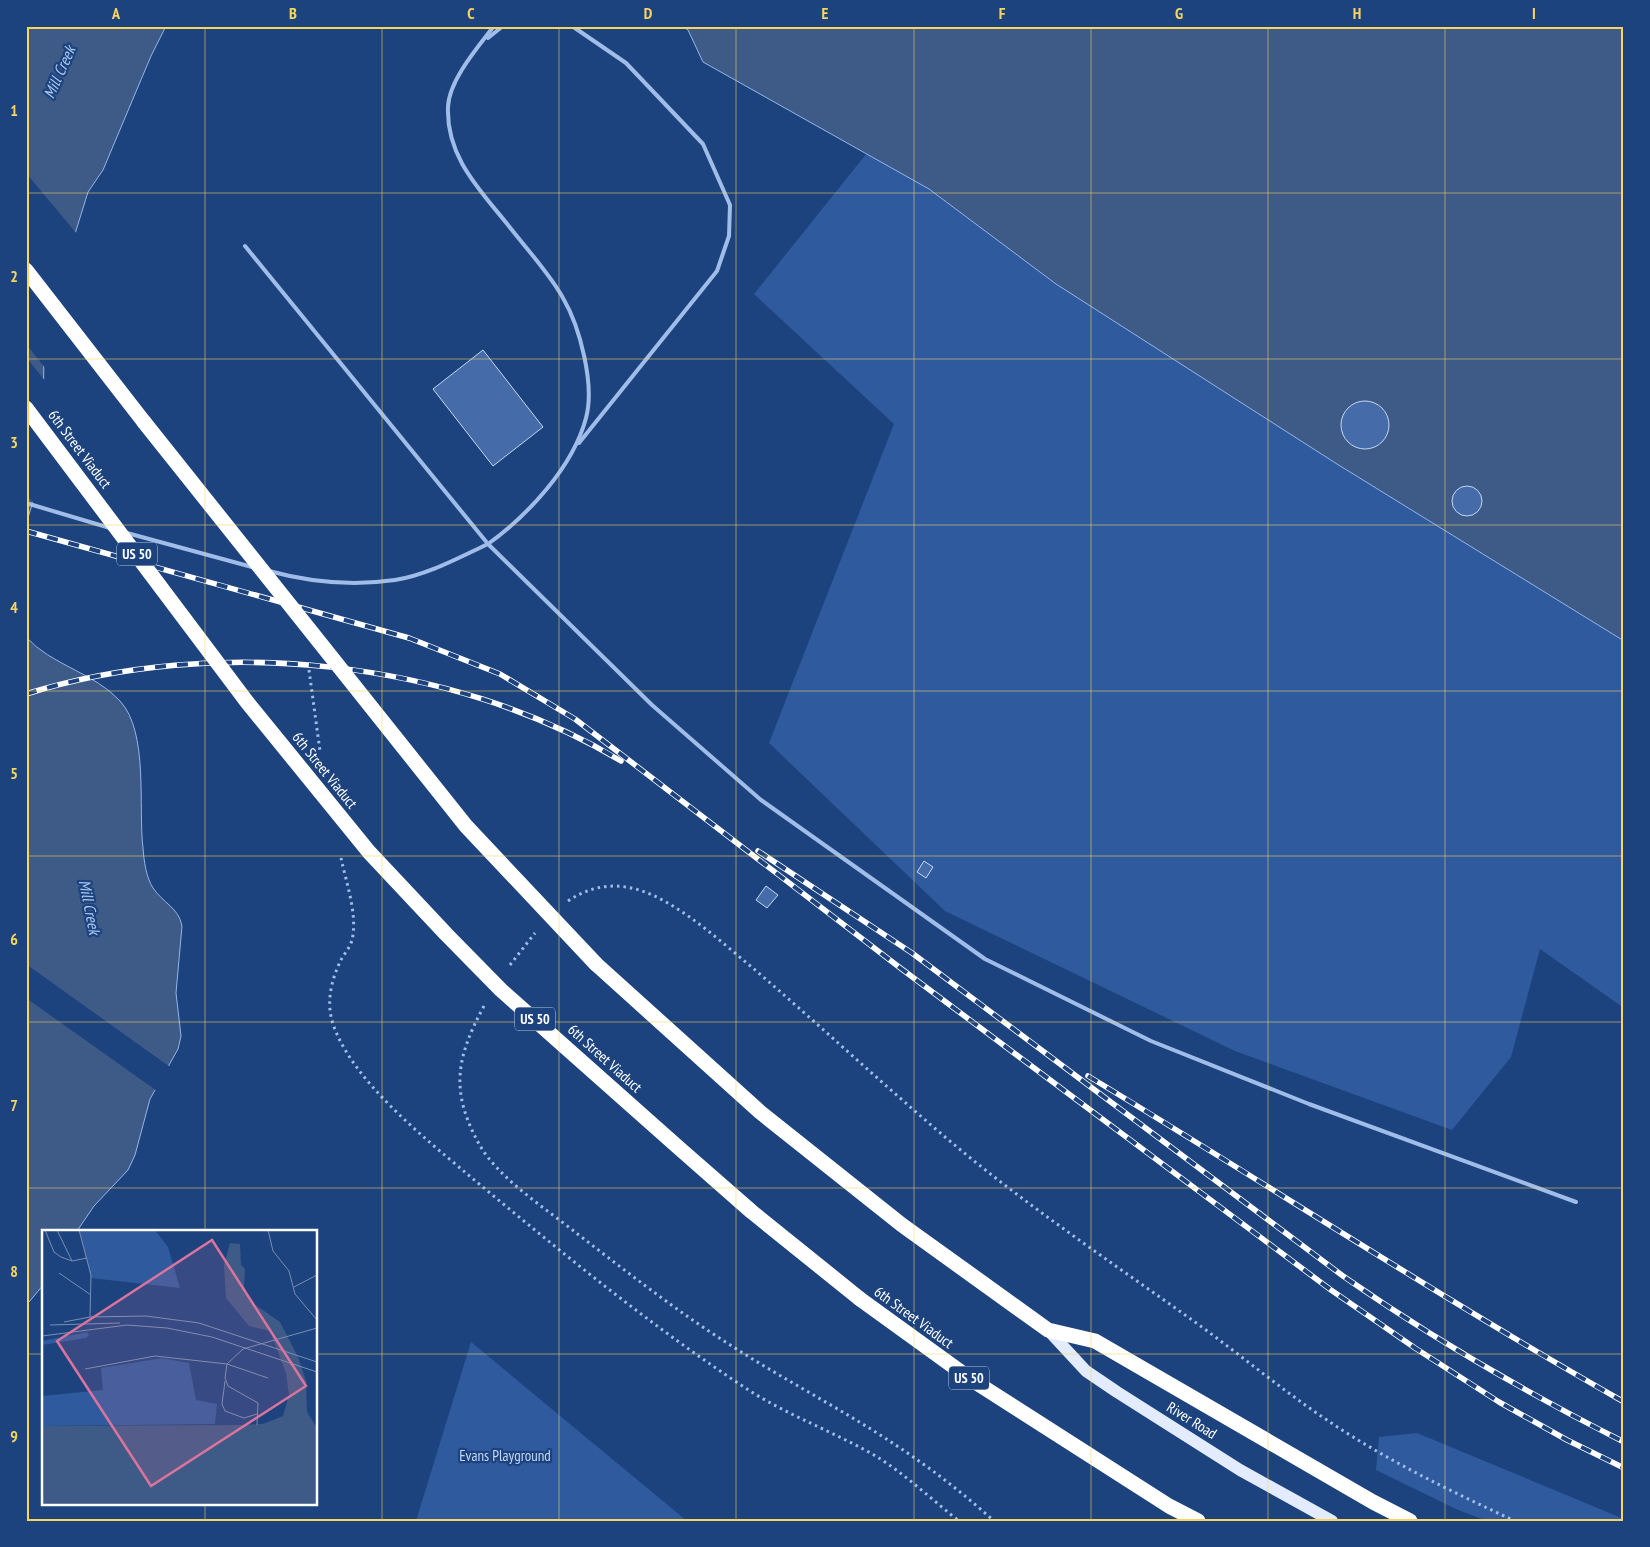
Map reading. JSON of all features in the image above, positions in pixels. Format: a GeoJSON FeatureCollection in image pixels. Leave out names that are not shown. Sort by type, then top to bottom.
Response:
{"type":"FeatureCollection","features":[{"type":"Feature","properties":{"kind":"highway"},"geometry":{"type":"LineString","coordinates":[[26,270],[466,826],[596,964],[760,1112],[902,1226],[1048,1330],[1095,1341],[1373,1502],[1410,1521]]}},
{"type":"Feature","properties":{"kind":"highway","name":"6th Street Viaduct"},"geometry":{"type":"LineString","coordinates":[[26,408],[247,702],[369,852],[501,990],[745,1206],[860,1299],[972,1380],[1083,1449],[1169,1506],[1198,1521]]}},
{"type":"Feature","properties":{"kind":"main road","name":"River Road"},"geometry":{"type":"LineString","coordinates":[[1048,1330],[1086,1371],[1117,1392],[1240,1470],[1332,1521]]}},
{"type":"Feature","properties":{"kind":"lane"},"geometry":{"type":"LineString","coordinates":[[494,26],[458,75],[448,106],[449,133],[464,172],[563,297],[579,336],[588,381],[587,417],[576,447]]}},
{"type":"Feature","properties":{"kind":"lane"},"geometry":{"type":"LineString","coordinates":[[482,42],[503,26]]}},
{"type":"Feature","properties":{"kind":"lane"},"geometry":{"type":"LineString","coordinates":[[26,503],[295,578],[353,583],[396,580],[432,569],[488,544],[510,528],[528,510],[717,271],[729,236],[730,204],[714,167],[697,138],[626,63],[572,26]]}},
{"type":"Feature","properties":{"kind":"lane"},"geometry":{"type":"LineString","coordinates":[[245,246],[488,544],[652,705],[761,800],[985,959],[1151,1041],[1309,1104],[1576,1202]]}},
{"type":"Feature","properties":{"kind":"path"},"geometry":{"type":"LineString","coordinates":[[352,941],[340,961],[332,985],[329,1009],[333,1025],[358,1068],[403,1118],[596,1279],[719,1370],[773,1405],[877,1456],[959,1521]]}},
{"type":"Feature","properties":{"kind":"green space"},"geometry":{"type":"Polygon","coordinates":[[[867,153],[929,189],[1056,284],[1337,464],[1624,641],[1624,1008],[1540,949],[1511,1057],[1452,1130],[1235,1051],[945,911],[769,743],[894,424],[754,294],[867,153]]]}},
{"type":"Feature","properties":{"kind":"green space","name":"Evans Playground"},"geometry":{"type":"Polygon","coordinates":[[[471,1342],[687,1521],[416,1521],[471,1342]]]}},
{"type":"Feature","properties":{"kind":"green space"},"geometry":{"type":"Polygon","coordinates":[[[1417,1433],[1624,1519],[1624,1521],[1487,1521],[1456,1509],[1376,1470],[1379,1437],[1417,1433]]]}},
{"type":"Feature","properties":{"kind":"water","name":"Mill Creek"},"geometry":{"type":"Polygon","coordinates":[[[26,26],[166,26],[151,56],[103,170],[88,192],[74,237],[44,356],[42,473],[26,524],[26,26]]]}},
{"type":"Feature","properties":{"kind":"water"},"geometry":{"type":"Polygon","coordinates":[[[682,26],[1624,26],[1624,641],[1337,464],[1056,284],[929,189],[703,62],[688,30],[682,26]]]}},
{"type":"Feature","properties":{"kind":"water","name":"Mill Creek"},"geometry":{"type":"Polygon","coordinates":[[[26,637],[48,655],[110,691],[120,701],[129,715],[139,751],[142,831],[147,874],[153,888],[178,915],[182,926],[176,993],[181,1036],[178,1049],[150,1099],[135,1155],[128,1170],[94,1206],[78,1230],[42,1230],[42,1286],[29,1302],[26,1302],[26,637]]]}},
{"type":"Feature","properties":{"kind":"pier"},"geometry":{"type":"Polygon","coordinates":[[[26,173],[77,234],[46,356],[46,369],[26,344],[26,173]]]}},
{"type":"Feature","properties":{"kind":"pier"},"geometry":{"type":"Polygon","coordinates":[[[26,357],[46,382],[44,474],[35,505],[26,494],[26,357]]]}},
{"type":"Feature","properties":{"kind":"pier"},"geometry":{"type":"Polygon","coordinates":[[[26,964],[170,1067],[157,1091],[26,998],[26,964]]]}},
{"type":"Feature","properties":{"kind":"building"},"geometry":{"type":"Polygon","coordinates":[[[483,350],[543,427],[493,466],[433,389],[483,350]]]}},
{"type":"Feature","properties":{"kind":"building"},"geometry":{"type":"Polygon","coordinates":[[[1365,401],[1374,403],[1382,408],[1387,416],[1389,425],[1387,434],[1382,442],[1374,447],[1365,449],[1356,447],[1348,442],[1343,434],[1341,425],[1343,416],[1348,408],[1356,403],[1365,401]]]}},
{"type":"Feature","properties":{"kind":"building"},"geometry":{"type":"Polygon","coordinates":[[[1467,486],[1473,487],[1481,495],[1481,507],[1473,515],[1467,516],[1461,515],[1453,507],[1452,501],[1453,495],[1461,487],[1467,486]]]}},
{"type":"Feature","properties":{"kind":"building"},"geometry":{"type":"Polygon","coordinates":[[[924,861],[933,867],[926,878],[917,872],[924,861]]]}},
{"type":"Feature","properties":{"kind":"building"},"geometry":{"type":"Polygon","coordinates":[[[766,886],[778,895],[767,908],[756,900],[766,886]]]}},
{"type":"Feature","properties":{"kind":"railway"},"geometry":{"type":"LineString","coordinates":[[26,531],[409,638],[500,674],[575,719],[899,967],[1331,1290],[1415,1348],[1499,1402],[1567,1440],[1624,1468]]}},
{"type":"Feature","properties":{"kind":"railway"},"geometry":{"type":"LineString","coordinates":[[26,694],[99,676],[175,665],[252,662],[331,667],[408,679],[483,699],[554,726],[621,761]]}},
{"type":"Feature","properties":{"kind":"railway"},"geometry":{"type":"LineString","coordinates":[[758,851],[912,953],[1343,1276],[1480,1364],[1624,1442]]}},
{"type":"Feature","properties":{"kind":"railway"},"geometry":{"type":"LineString","coordinates":[[1088,1076],[1489,1323],[1624,1402]]}}]}
